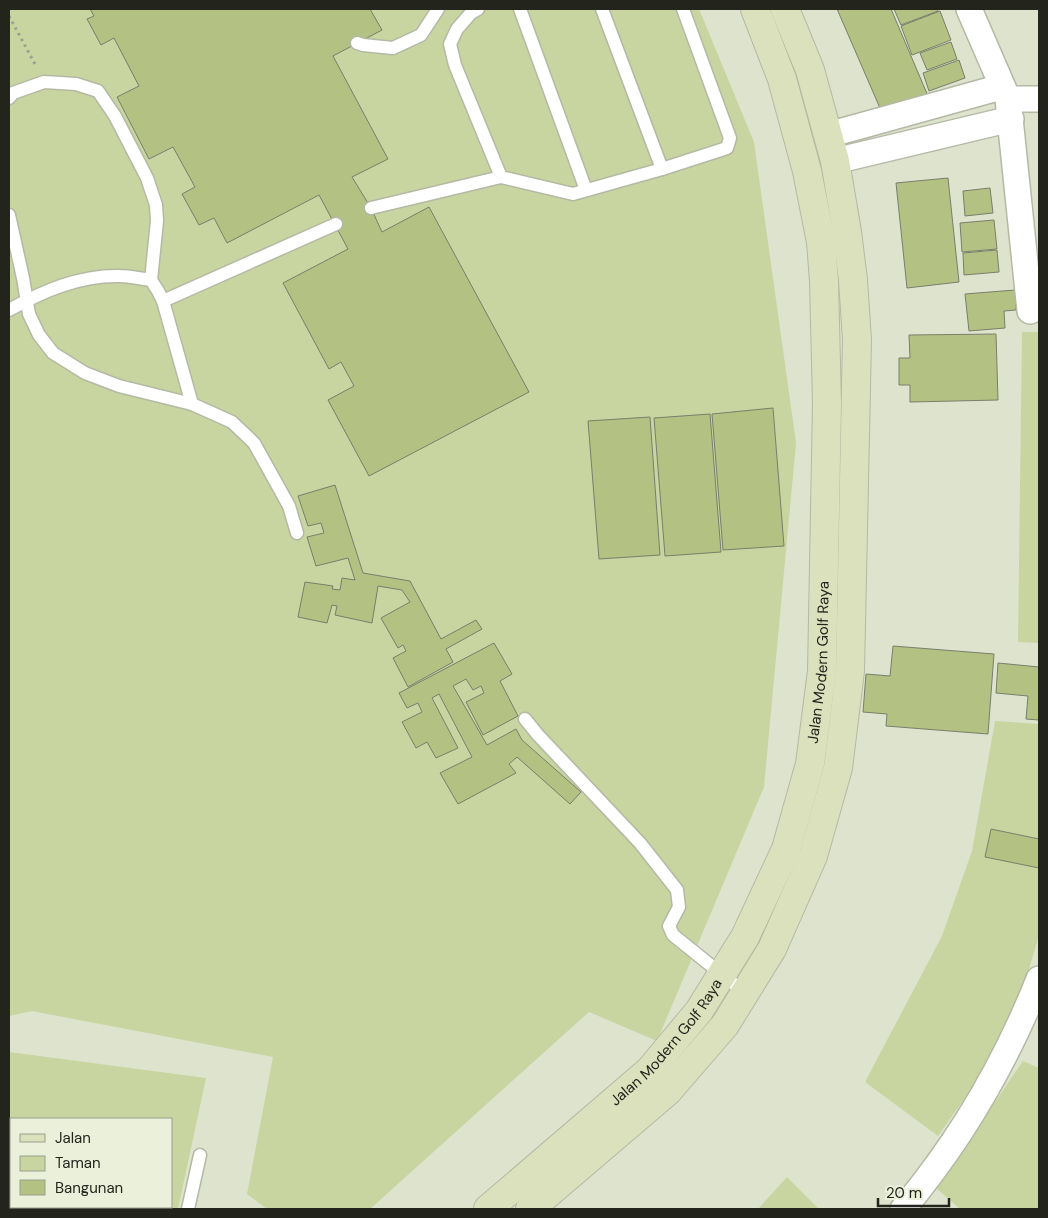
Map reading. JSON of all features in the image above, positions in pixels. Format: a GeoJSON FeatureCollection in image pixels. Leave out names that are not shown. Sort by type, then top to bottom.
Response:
{"type":"FeatureCollection","features":[{"type":"Feature","properties":{"kind":"street","name":"Jalan Modern Golf Raya"},"geometry":{"type":"LineString","coordinates":[[488,1209],[649,1070],[699,1011],[745,936],[786,849],[810,764],[822,671],[827,404],[824,281],[820,242],[807,171],[782,79],[755,9]]}},
{"type":"Feature","properties":{"kind":"street","name":"Jalan Modern Golf Raya"},"geometry":{"type":"LineString","coordinates":[[530,1209],[668,1091],[725,1025],[772,949],[813,856],[838,768],[850,671],[857,340],[853,280],[835,161],[810,70],[785,9]]}},
{"type":"Feature","properties":{"kind":"street"},"geometry":{"type":"LineString","coordinates":[[969,9],[1007,102],[1017,197],[1031,248],[1030,311]]}},
{"type":"Feature","properties":{"kind":"street"},"geometry":{"type":"LineString","coordinates":[[828,135],[1007,102],[1039,99]]}},
{"type":"Feature","properties":{"kind":"street"},"geometry":{"type":"LineString","coordinates":[[835,161],[1007,102]]}},
{"type":"Feature","properties":{"kind":"street"},"geometry":{"type":"LineString","coordinates":[[902,1209],[920,1188],[980,1100],[1021,1023],[1039,979]]}},
{"type":"Feature","properties":{"kind":"lane"},"geometry":{"type":"LineString","coordinates":[[358,43],[363,46],[393,48],[421,35],[438,9]]}},
{"type":"Feature","properties":{"kind":"lane"},"geometry":{"type":"LineString","coordinates":[[478,9],[471,13],[457,29],[450,44],[456,65],[501,177]]}},
{"type":"Feature","properties":{"kind":"lane"},"geometry":{"type":"LineString","coordinates":[[520,9],[586,190]]}},
{"type":"Feature","properties":{"kind":"lane"},"geometry":{"type":"LineString","coordinates":[[602,9],[662,169]]}},
{"type":"Feature","properties":{"kind":"lane"},"geometry":{"type":"LineString","coordinates":[[371,208],[501,177],[570,194],[721,152],[727,148],[730,138],[683,9]]}},
{"type":"Feature","properties":{"kind":"lane"},"geometry":{"type":"LineString","coordinates":[[9,98],[13,93],[44,82],[76,84],[98,91],[115,116],[146,178],[156,205],[157,221],[151,280],[163,301],[192,404]]}},
{"type":"Feature","properties":{"kind":"lane"},"geometry":{"type":"LineString","coordinates":[[9,215],[24,278],[29,314],[40,336],[53,353],[85,373],[119,386],[192,404],[232,422],[254,443],[289,506],[297,533]]}},
{"type":"Feature","properties":{"kind":"lane"},"geometry":{"type":"LineString","coordinates":[[163,301],[336,224]]}},
{"type":"Feature","properties":{"kind":"lane"},"geometry":{"type":"LineString","coordinates":[[9,310],[26,300],[75,281],[120,276],[151,280]]}},
{"type":"Feature","properties":{"kind":"lane"},"geometry":{"type":"LineString","coordinates":[[526,719],[538,735],[640,844],[677,890],[679,907],[669,926],[672,935],[745,993]]}},
{"type":"Feature","properties":{"kind":"lane"},"geometry":{"type":"LineString","coordinates":[[188,1209],[200,1155]]}},
{"type":"Feature","properties":{"kind":"path"},"geometry":{"type":"LineString","coordinates":[[9,16],[44,82]]}},
{"type":"Feature","properties":{"kind":"green space"},"geometry":{"type":"Polygon","coordinates":[[[9,9],[699,9],[754,142],[796,443],[764,787],[657,1041],[589,1012],[370,1209],[267,1209],[247,1194],[273,1057],[32,1011],[9,1016],[9,9]]]}},
{"type":"Feature","properties":{"kind":"green space"},"geometry":{"type":"Polygon","coordinates":[[[1022,332],[1039,332],[1039,643],[1018,642],[1022,332]]]}},
{"type":"Feature","properties":{"kind":"green space"},"geometry":{"type":"Polygon","coordinates":[[[995,721],[1039,724],[1039,935],[1024,986],[974,1085],[938,1136],[865,1082],[942,936],[972,851],[995,721]]]}},
{"type":"Feature","properties":{"kind":"green space"},"geometry":{"type":"Polygon","coordinates":[[[9,1052],[206,1078],[178,1209],[9,1209],[9,1052]]]}},
{"type":"Feature","properties":{"kind":"green space"},"geometry":{"type":"Polygon","coordinates":[[[1023,1061],[1039,1068],[1039,1209],[960,1209],[936,1188],[1023,1061]]]}},
{"type":"Feature","properties":{"kind":"green space"},"geometry":{"type":"Polygon","coordinates":[[[787,1177],[819,1209],[758,1209],[787,1177]]]}},
{"type":"Feature","properties":{"kind":"building"},"geometry":{"type":"Polygon","coordinates":[[[90,9],[370,9],[382,30],[333,56],[388,159],[352,177],[371,208],[382,232],[429,207],[529,392],[369,476],[328,400],[354,386],[341,362],[329,369],[283,283],[348,249],[319,195],[227,243],[214,218],[199,225],[182,194],[195,187],[173,147],[149,159],[117,97],[139,86],[114,38],[101,45],[87,19],[94,16],[90,9]]]}},
{"type":"Feature","properties":{"kind":"building"},"geometry":{"type":"Polygon","coordinates":[[[837,9],[891,9],[928,96],[883,115],[837,9]]]}},
{"type":"Feature","properties":{"kind":"building"},"geometry":{"type":"Polygon","coordinates":[[[894,9],[937,9],[938,11],[901,25],[894,9]]]}},
{"type":"Feature","properties":{"kind":"building"},"geometry":{"type":"Polygon","coordinates":[[[940,11],[951,40],[912,55],[901,26],[940,11]]]}},
{"type":"Feature","properties":{"kind":"building"},"geometry":{"type":"Polygon","coordinates":[[[951,42],[957,59],[927,70],[920,53],[951,42]]]}},
{"type":"Feature","properties":{"kind":"building"},"geometry":{"type":"Polygon","coordinates":[[[959,60],[965,78],[929,91],[923,73],[959,60]]]}},
{"type":"Feature","properties":{"kind":"building"},"geometry":{"type":"Polygon","coordinates":[[[948,178],[959,282],[907,288],[896,183],[948,178]]]}},
{"type":"Feature","properties":{"kind":"building"},"geometry":{"type":"Polygon","coordinates":[[[990,188],[993,213],[965,216],[963,191],[990,188]]]}},
{"type":"Feature","properties":{"kind":"building"},"geometry":{"type":"Polygon","coordinates":[[[994,220],[997,249],[962,252],[960,223],[994,220]]]}},
{"type":"Feature","properties":{"kind":"building"},"geometry":{"type":"Polygon","coordinates":[[[997,250],[999,272],[964,275],[963,253],[997,250]]]}},
{"type":"Feature","properties":{"kind":"building"},"geometry":{"type":"Polygon","coordinates":[[[1015,290],[1016,310],[1004,311],[1005,328],[969,331],[965,294],[1015,290]]]}},
{"type":"Feature","properties":{"kind":"building"},"geometry":{"type":"Polygon","coordinates":[[[996,334],[998,400],[910,402],[910,385],[899,385],[899,358],[910,358],[909,335],[996,334]]]}},
{"type":"Feature","properties":{"kind":"building"},"geometry":{"type":"Polygon","coordinates":[[[773,408],[784,546],[723,550],[712,414],[773,408]]]}},
{"type":"Feature","properties":{"kind":"building"},"geometry":{"type":"Polygon","coordinates":[[[710,414],[721,552],[665,556],[654,418],[710,414]]]}},
{"type":"Feature","properties":{"kind":"building"},"geometry":{"type":"Polygon","coordinates":[[[650,417],[660,555],[599,559],[588,421],[650,417]]]}},
{"type":"Feature","properties":{"kind":"building"},"geometry":{"type":"Polygon","coordinates":[[[335,485],[363,573],[410,581],[441,639],[476,620],[482,629],[446,649],[453,662],[408,687],[393,658],[406,651],[403,645],[398,648],[381,618],[410,602],[402,590],[378,586],[372,623],[335,615],[337,606],[332,605],[327,623],[298,617],[305,582],[333,586],[332,589],[340,590],[342,578],[355,580],[348,558],[316,566],[307,537],[324,533],[321,523],[308,526],[298,496],[335,485]]]}},
{"type":"Feature","properties":{"kind":"building"},"geometry":{"type":"Polygon","coordinates":[[[494,643],[512,674],[500,681],[518,716],[483,735],[466,702],[484,693],[481,686],[473,690],[466,679],[453,686],[487,745],[516,729],[522,740],[581,792],[570,804],[517,757],[509,764],[516,773],[458,804],[440,773],[472,757],[439,694],[432,698],[458,748],[436,758],[427,742],[416,748],[402,722],[422,712],[418,703],[407,708],[399,693],[494,643]]]}},
{"type":"Feature","properties":{"kind":"building"},"geometry":{"type":"Polygon","coordinates":[[[893,646],[994,654],[988,734],[886,726],[887,714],[863,712],[866,674],[890,676],[893,646]]]}},
{"type":"Feature","properties":{"kind":"building"},"geometry":{"type":"Polygon","coordinates":[[[998,663],[1039,667],[1039,720],[1026,719],[1028,696],[996,693],[998,663]]]}},
{"type":"Feature","properties":{"kind":"building"},"geometry":{"type":"Polygon","coordinates":[[[991,829],[1039,839],[1039,868],[985,857],[991,829]]]}}]}
